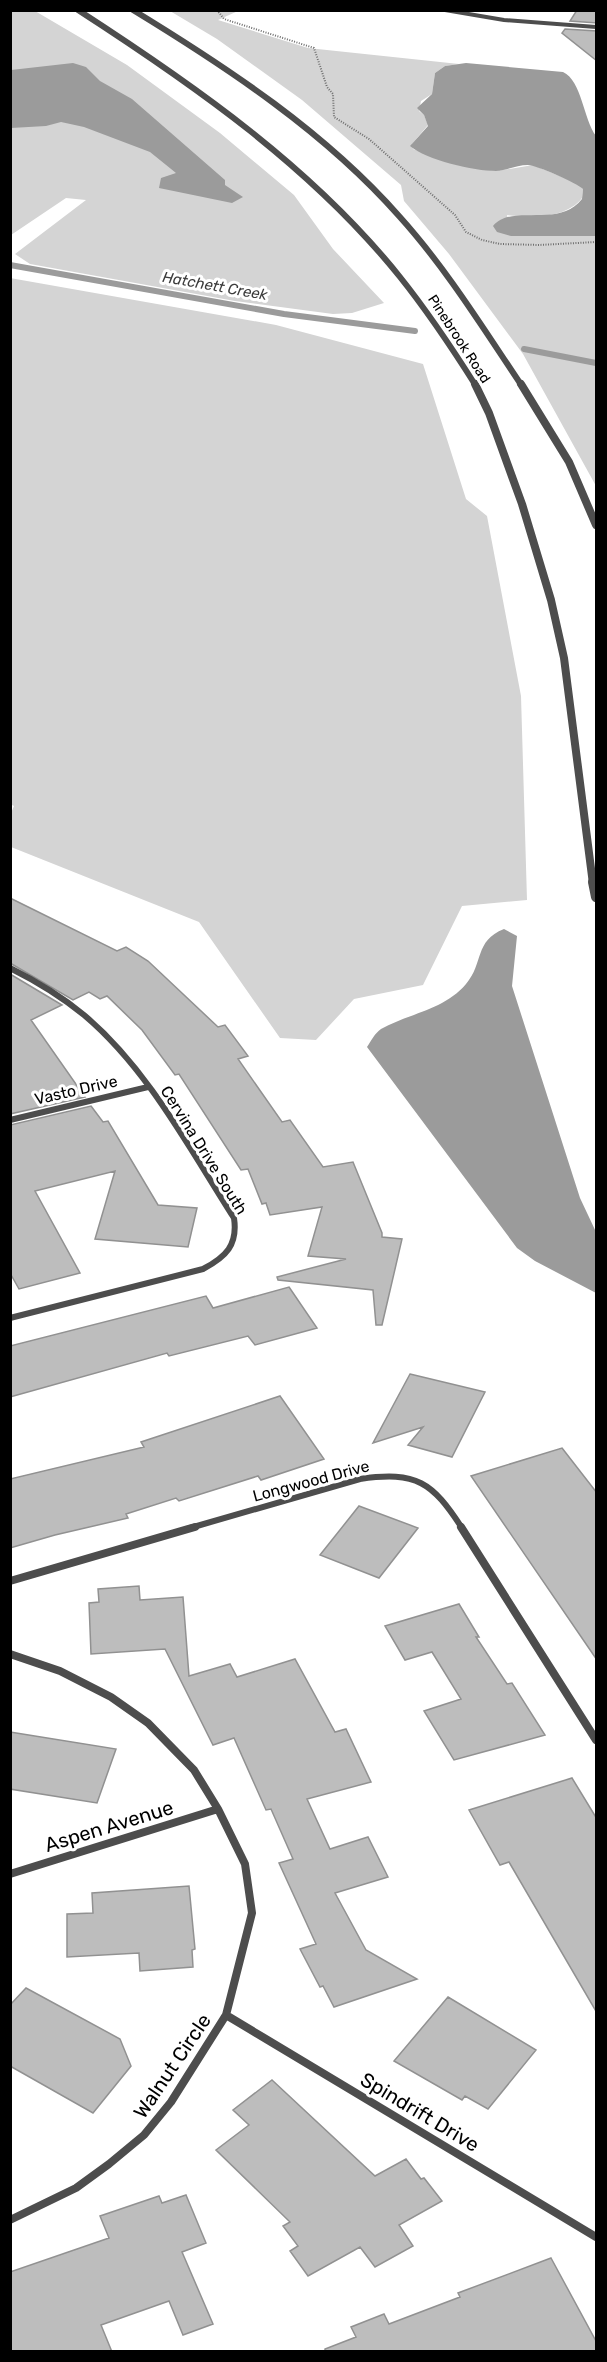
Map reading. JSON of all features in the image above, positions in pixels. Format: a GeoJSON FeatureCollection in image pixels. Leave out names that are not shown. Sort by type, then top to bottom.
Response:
{"type":"FeatureCollection","features":[{"type":"Feature","properties":{"kind":"street","name":"Pinebrook Road"},"geometry":{"type":"LineString","coordinates":[[78,10],[230,115],[319,192],[409,287],[436,322],[478,391],[532,533],[562,649],[590,869],[597,897]]}},
{"type":"Feature","properties":{"kind":"street","name":"Pinebrook Road"},"geometry":{"type":"LineString","coordinates":[[134,10],[226,71],[305,129],[359,175],[399,216],[457,290],[546,422],[571,466],[597,525]]}},
{"type":"Feature","properties":{"kind":"street"},"geometry":{"type":"LineString","coordinates":[[445,10],[504,20],[597,27]]}},
{"type":"Feature","properties":{"kind":"street","name":"Cervina Drive South"},"geometry":{"type":"LineString","coordinates":[[10,968],[62,998],[94,1024],[119,1050],[148,1087],[234,1218],[237,1233],[234,1244],[222,1259],[203,1269],[10,1318]]}},
{"type":"Feature","properties":{"kind":"street","name":"Vasto Drive"},"geometry":{"type":"LineString","coordinates":[[10,1119],[148,1087]]}},
{"type":"Feature","properties":{"kind":"street","name":"Longwood Drive"},"geometry":{"type":"LineString","coordinates":[[10,1581],[360,1479],[384,1475],[402,1476],[434,1489],[443,1499],[597,1740]]}},
{"type":"Feature","properties":{"kind":"street","name":"Walnut Circle"},"geometry":{"type":"LineString","coordinates":[[10,1654],[60,1671],[111,1697],[148,1722],[194,1770],[218,1809],[245,1864],[252,1913],[226,2015],[171,2102],[144,2135],[76,2188],[10,2220]]}},
{"type":"Feature","properties":{"kind":"street","name":"Aspen Avenue"},"geometry":{"type":"LineString","coordinates":[[10,1874],[218,1809]]}},
{"type":"Feature","properties":{"kind":"street","name":"Spindrift Drive"},"geometry":{"type":"LineString","coordinates":[[226,2015],[597,2237]]}},
{"type":"Feature","properties":{"kind":"path"},"geometry":{"type":"LineString","coordinates":[[217,10],[224,19],[314,48],[327,87],[333,94],[334,117],[378,146],[455,215],[466,232],[482,240],[500,243],[539,245],[597,242]]}},
{"type":"Feature","properties":{"kind":"shaded area"},"geometry":{"type":"Polygon","coordinates":[[[11,11],[35,11],[127,65],[220,133],[294,195],[333,249],[384,303],[352,313],[333,314],[235,301],[30,264],[15,254],[86,200],[66,198],[11,235],[11,11]]]}},
{"type":"Feature","properties":{"kind":"shaded area"},"geometry":{"type":"Polygon","coordinates":[[[170,11],[238,11],[218,20],[308,48],[459,64],[445,66],[435,73],[432,94],[421,101],[419,111],[424,115],[428,125],[412,144],[413,149],[457,164],[497,171],[533,165],[579,184],[583,189],[582,198],[567,210],[547,216],[507,215],[511,236],[596,236],[596,486],[523,354],[449,254],[404,201],[401,185],[302,100],[217,39],[170,11]]]}},
{"type":"Feature","properties":{"kind":"shaded area"},"geometry":{"type":"Polygon","coordinates":[[[73,63],[86,67],[100,81],[132,99],[225,180],[225,185],[243,197],[232,203],[159,188],[161,178],[176,173],[150,152],[84,127],[61,122],[46,126],[11,128],[11,70],[73,63]]]}},
{"type":"Feature","properties":{"kind":"shaded area"},"geometry":{"type":"Polygon","coordinates":[[[466,63],[563,72],[574,83],[596,136],[596,236],[511,236],[497,232],[493,226],[501,219],[523,215],[549,215],[572,208],[582,199],[583,189],[547,171],[528,165],[496,171],[476,169],[438,160],[410,146],[428,126],[424,115],[417,108],[432,94],[435,73],[445,66],[466,63]]]}},
{"type":"Feature","properties":{"kind":"shaded area"},"geometry":{"type":"Polygon","coordinates":[[[10,278],[276,325],[423,364],[466,499],[487,516],[521,696],[527,900],[462,906],[423,985],[354,999],[316,1040],[280,1038],[199,922],[11,847],[11,813],[14,806],[10,804],[10,278]]]}},
{"type":"Feature","properties":{"kind":"shaded area"},"geometry":{"type":"Polygon","coordinates":[[[504,929],[517,936],[512,986],[580,1198],[596,1232],[596,1293],[535,1261],[517,1248],[367,1047],[381,1029],[448,1000],[457,993],[472,976],[488,940],[504,929]]]}},
{"type":"Feature","properties":{"kind":"building"},"geometry":{"type":"Polygon","coordinates":[[[577,10],[597,10],[597,23],[570,21],[577,10]]]}},
{"type":"Feature","properties":{"kind":"building"},"geometry":{"type":"Polygon","coordinates":[[[565,29],[597,31],[597,61],[562,33],[565,29]]]}},
{"type":"Feature","properties":{"kind":"building"},"geometry":{"type":"Polygon","coordinates":[[[10,898],[117,951],[126,947],[148,961],[218,1027],[225,1025],[248,1056],[238,1059],[282,1122],[290,1120],[323,1167],[353,1162],[382,1237],[402,1239],[382,1325],[376,1325],[373,1290],[278,1280],[277,1277],[346,1259],[308,1256],[322,1207],[270,1215],[266,1203],[262,1204],[248,1169],[241,1170],[179,1074],[175,1075],[142,1030],[107,996],[100,999],[89,992],[73,1000],[10,963],[10,898]]]}},
{"type":"Feature","properties":{"kind":"building"},"geometry":{"type":"Polygon","coordinates":[[[10,974],[62,1005],[31,1020],[85,1097],[10,1114],[10,974]]]}},
{"type":"Feature","properties":{"kind":"building"},"geometry":{"type":"Polygon","coordinates":[[[91,1106],[103,1122],[108,1121],[158,1205],[197,1208],[188,1247],[95,1239],[115,1171],[35,1191],[80,1273],[19,1289],[10,1273],[10,1125],[91,1106]]]}},
{"type":"Feature","properties":{"kind":"building"},"geometry":{"type":"Polygon","coordinates":[[[289,1287],[317,1328],[255,1345],[248,1336],[169,1356],[167,1353],[10,1397],[10,1346],[206,1296],[213,1308],[289,1287]]]}},
{"type":"Feature","properties":{"kind":"building"},"geometry":{"type":"Polygon","coordinates":[[[410,1374],[485,1392],[452,1457],[408,1445],[423,1427],[373,1443],[410,1374]]]}},
{"type":"Feature","properties":{"kind":"building"},"geometry":{"type":"Polygon","coordinates":[[[280,1396],[324,1459],[261,1480],[258,1476],[179,1501],[176,1498],[126,1514],[128,1518],[10,1548],[10,1479],[144,1447],[141,1442],[280,1396]]]}},
{"type":"Feature","properties":{"kind":"building"},"geometry":{"type":"Polygon","coordinates":[[[562,1448],[597,1493],[597,1660],[471,1476],[562,1448]]]}},
{"type":"Feature","properties":{"kind":"building"},"geometry":{"type":"Polygon","coordinates":[[[359,1506],[418,1528],[379,1578],[320,1555],[359,1506]]]}},
{"type":"Feature","properties":{"kind":"building"},"geometry":{"type":"Polygon","coordinates":[[[139,1586],[140,1600],[183,1597],[189,1676],[230,1664],[237,1677],[295,1659],[335,1732],[346,1729],[371,1782],[307,1799],[330,1849],[368,1837],[388,1877],[335,1893],[366,1950],[417,1979],[334,2007],[323,1986],[320,1987],[300,1949],[316,1944],[279,1863],[293,1859],[271,1809],[266,1810],[234,1738],[213,1745],[165,1649],[91,1654],[89,1603],[99,1602],[98,1589],[139,1586]]]}},
{"type":"Feature","properties":{"kind":"building"},"geometry":{"type":"Polygon","coordinates":[[[459,1604],[479,1637],[476,1637],[507,1684],[512,1683],[545,1735],[454,1760],[424,1711],[461,1699],[432,1652],[405,1660],[385,1626],[459,1604]]]}},
{"type":"Feature","properties":{"kind":"building"},"geometry":{"type":"Polygon","coordinates":[[[10,1732],[116,1749],[97,1803],[10,1789],[10,1732]]]}},
{"type":"Feature","properties":{"kind":"building"},"geometry":{"type":"Polygon","coordinates":[[[572,1778],[597,1819],[597,2013],[509,1862],[500,1865],[469,1810],[572,1778]]]}},
{"type":"Feature","properties":{"kind":"building"},"geometry":{"type":"Polygon","coordinates":[[[189,1886],[195,1949],[192,1950],[193,1967],[140,1971],[139,1953],[67,1957],[67,1914],[93,1913],[92,1893],[189,1886]]]}},
{"type":"Feature","properties":{"kind":"building"},"geometry":{"type":"Polygon","coordinates":[[[26,1988],[120,2039],[131,2066],[93,2113],[10,2066],[10,2005],[26,1988]]]}},
{"type":"Feature","properties":{"kind":"building"},"geometry":{"type":"Polygon","coordinates":[[[448,1997],[536,2050],[488,2109],[465,2096],[462,2100],[394,2061],[448,1997]]]}},
{"type":"Feature","properties":{"kind":"building"},"geometry":{"type":"Polygon","coordinates":[[[272,2080],[375,2176],[406,2159],[421,2179],[424,2178],[442,2201],[399,2225],[413,2246],[375,2267],[360,2247],[308,2276],[290,2251],[298,2246],[283,2226],[290,2222],[216,2150],[249,2125],[233,2110],[272,2080]]]}},
{"type":"Feature","properties":{"kind":"building"},"geometry":{"type":"Polygon","coordinates":[[[186,2195],[206,2243],[182,2252],[213,2324],[183,2335],[169,2301],[101,2325],[112,2352],[10,2352],[10,2272],[109,2238],[100,2216],[159,2196],[162,2203],[186,2195]]]}},
{"type":"Feature","properties":{"kind":"building"},"geometry":{"type":"Polygon","coordinates":[[[551,2258],[597,2343],[597,2352],[325,2352],[325,2349],[356,2337],[351,2327],[384,2314],[389,2324],[460,2297],[458,2293],[551,2258]]]}},
{"type":"Feature","properties":{"kind":"waterway","name":"Hatchett Creek"},"geometry":{"type":"LineString","coordinates":[[10,265],[284,314],[415,331]]}},
{"type":"Feature","properties":{"kind":"waterway","name":"Hatchett Creek"},"geometry":{"type":"LineString","coordinates":[[524,349],[596,363]]}}]}
